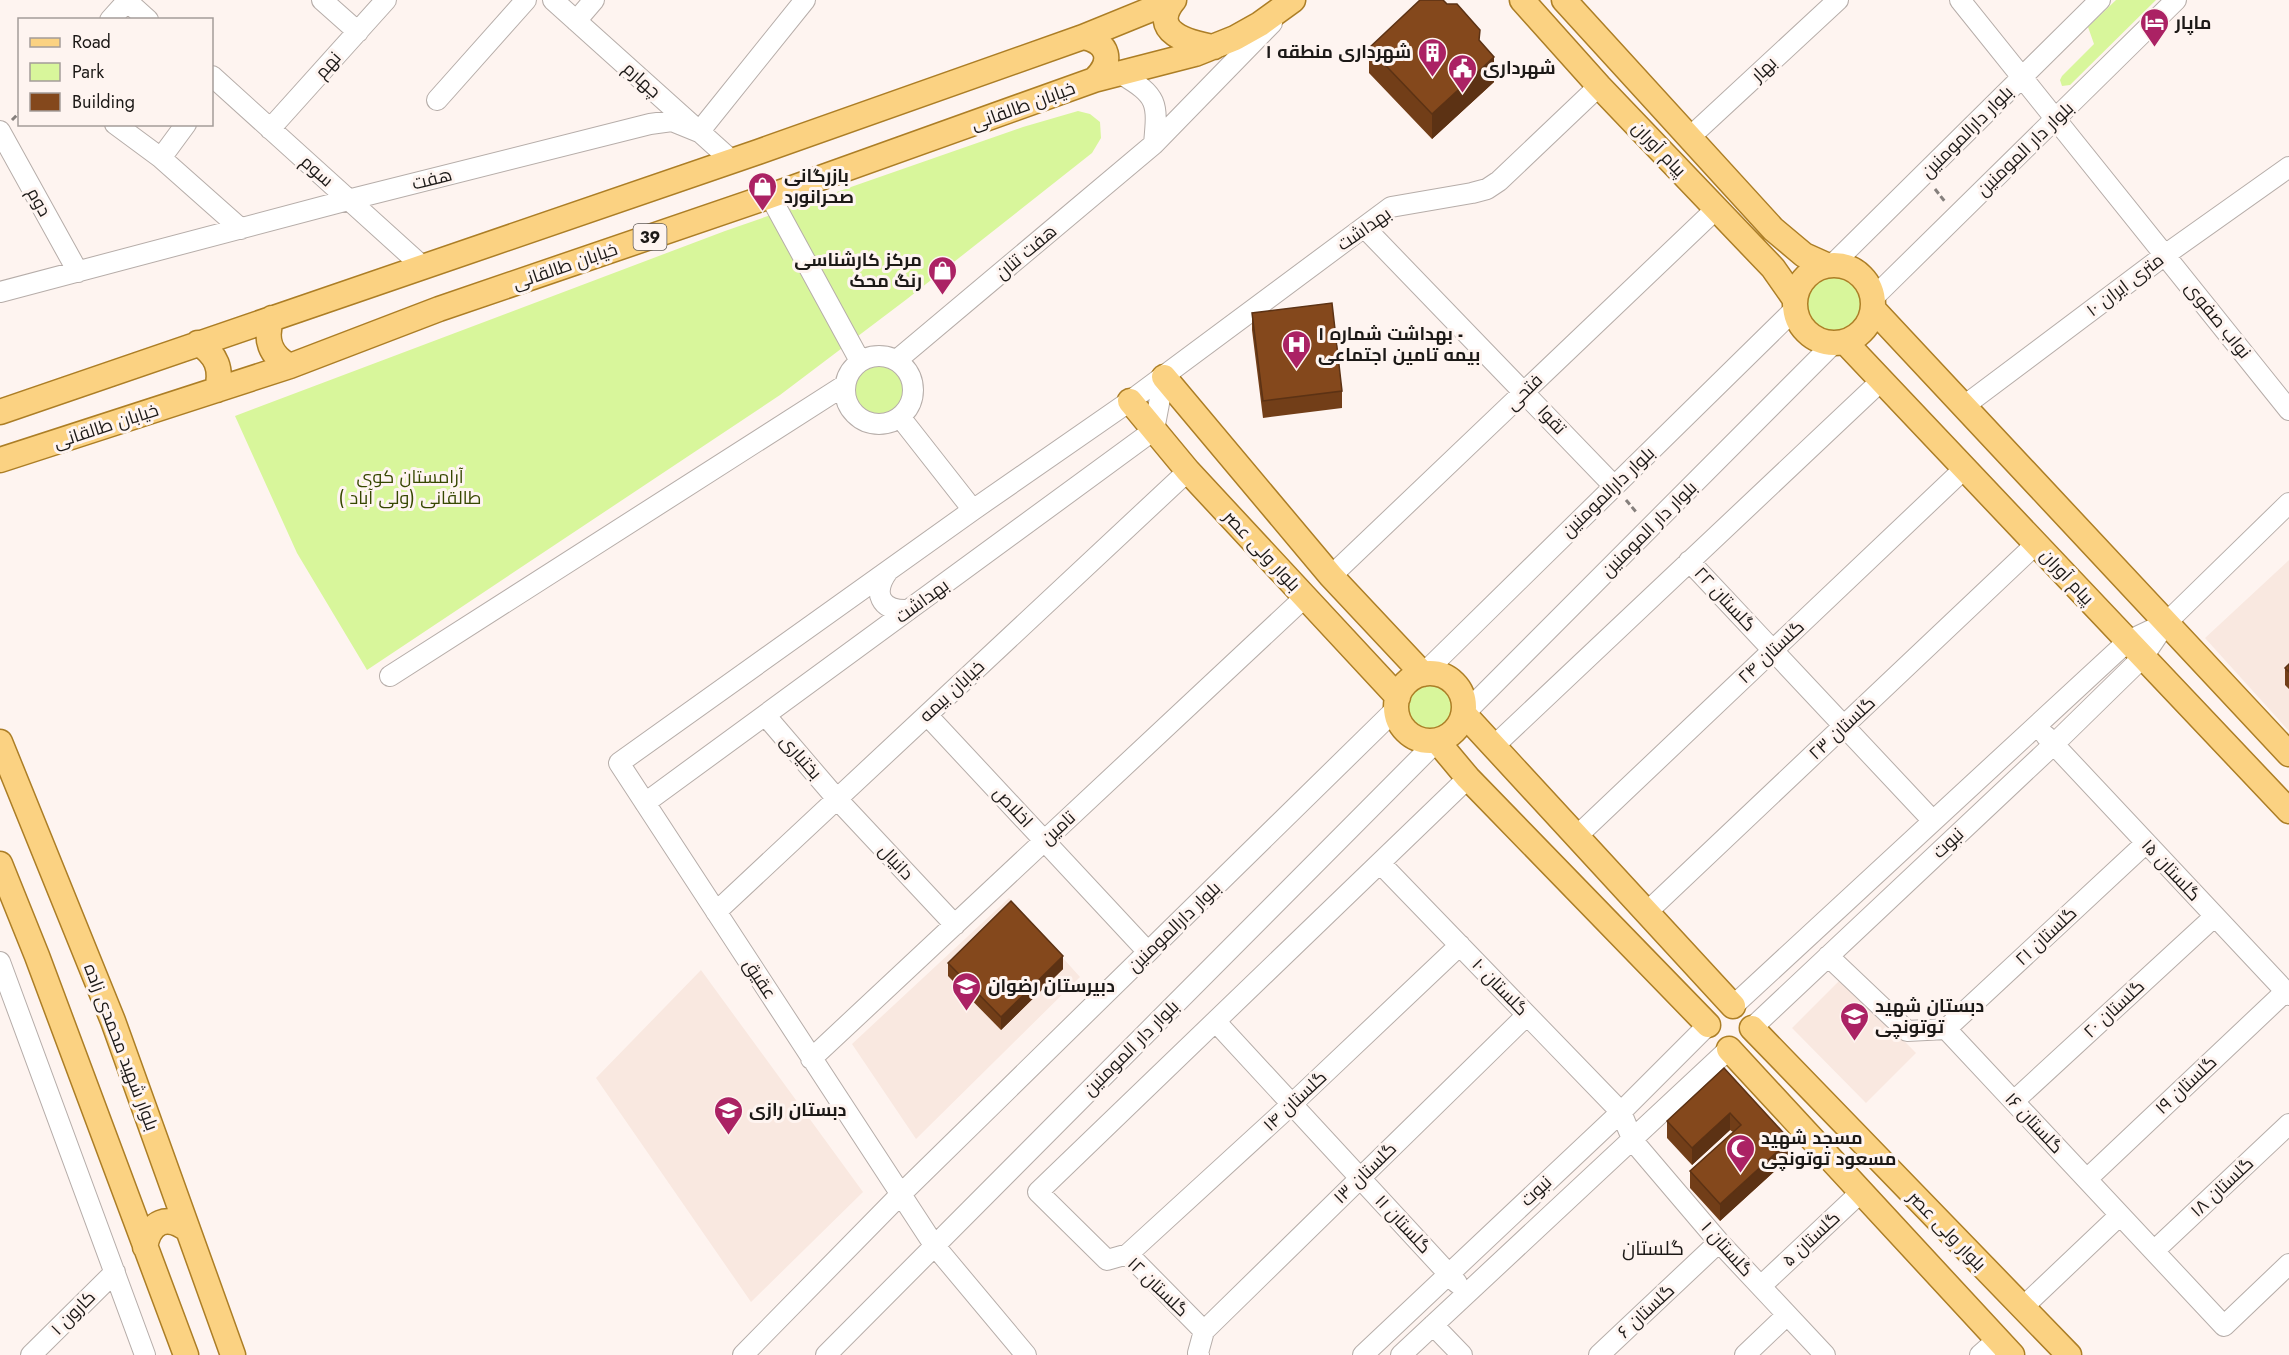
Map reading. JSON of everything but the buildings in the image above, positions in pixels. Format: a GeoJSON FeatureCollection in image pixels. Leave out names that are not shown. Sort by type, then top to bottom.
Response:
{"type":"FeatureCollection","features":[{"type":"Feature","properties":{"kind":"main road"},"geometry":{"type":"LineString","coordinates":[[2,410],[1083,37],[1174,0]]}},
{"type":"Feature","properties":{"kind":"main road"},"geometry":{"type":"LineString","coordinates":[[1174,0],[1167,9],[1165,20],[1171,31],[1193,44],[1214,47]]}},
{"type":"Feature","properties":{"kind":"main road","name":"خیابان طالقانی"},"geometry":{"type":"LineString","coordinates":[[0,460],[290,366],[439,309],[770,196],[1094,80],[1195,54],[1260,24],[1293,0]]}},
{"type":"Feature","properties":{"kind":"main road","name":"پیام آوران"},"geometry":{"type":"LineString","coordinates":[[1522,0],[1599,86],[1773,267],[1794,304]]}},
{"type":"Feature","properties":{"kind":"main road","name":"پیام آوران"},"geometry":{"type":"LineString","coordinates":[[1573,3],[1773,229],[1804,255],[1829,264]]}},
{"type":"Feature","properties":{"kind":"main road"},"geometry":{"type":"LineString","coordinates":[[1083,37],[1095,39],[1104,48],[1107,60],[1103,72],[1094,80]]}},
{"type":"Feature","properties":{"kind":"main road"},"geometry":{"type":"LineString","coordinates":[[1773,267],[1783,265],[1787,261],[1791,250],[1789,244]]}},
{"type":"Feature","properties":{"kind":"main road"},"geometry":{"type":"LineString","coordinates":[[1873,303],[1864,329],[1840,343],[1812,337],[1804,330],[1794,304],[1797,288],[1812,270],[1829,264],[1855,270],[1869,287],[1873,303],[1964,406],[2289,754]]}},
{"type":"Feature","properties":{"kind":"main road"},"geometry":{"type":"LineString","coordinates":[[272,318],[267,337],[270,347],[282,362],[290,366]]}},
{"type":"Feature","properties":{"kind":"main road"},"geometry":{"type":"LineString","coordinates":[[198,343],[208,349],[215,358],[219,368],[217,390]]}},
{"type":"Feature","properties":{"kind":"main road","name":"پیام آوران"},"geometry":{"type":"LineString","coordinates":[[1840,343],[1882,380],[2289,811]]}},
{"type":"Feature","properties":{"kind":"main road","name":"بلوار ولی عصر"},"geometry":{"type":"LineString","coordinates":[[1164,377],[1331,576],[1423,674]]}},
{"type":"Feature","properties":{"kind":"main road","name":"بلوار ولی عصر"},"geometry":{"type":"LineString","coordinates":[[1130,401],[1188,471],[1305,597],[1397,703]]}},
{"type":"Feature","properties":{"kind":"main road"},"geometry":{"type":"LineString","coordinates":[[1434,673],[1455,682],[1464,703],[1461,724],[1455,732],[1437,741],[1425,742],[1414,738],[1399,720],[1397,703],[1403,687],[1412,678],[1423,674],[1434,673]]}},
{"type":"Feature","properties":{"kind":"main road"},"geometry":{"type":"LineString","coordinates":[[1464,714],[1733,1006]]}},
{"type":"Feature","properties":{"kind":"main road"},"geometry":{"type":"LineString","coordinates":[[1437,741],[1468,778],[1708,1024],[1711,1039],[1722,1048],[1742,1046],[1747,1041],[1752,1028],[1748,1016],[1733,1006],[1726,1006],[1714,1012],[1708,1024]]}},
{"type":"Feature","properties":{"kind":"main road","name":"بلوار شهید محمدی زاده"},"geometry":{"type":"LineString","coordinates":[[0,742],[113,1021],[232,1355]]}},
{"type":"Feature","properties":{"kind":"main road"},"geometry":{"type":"LineString","coordinates":[[0,864],[186,1355]]}},
{"type":"Feature","properties":{"kind":"main road","name":"بلوار ولی عصر"},"geometry":{"type":"LineString","coordinates":[[1752,1028],[2069,1355]]}},
{"type":"Feature","properties":{"kind":"main road","name":"بلوار ولی عصر"},"geometry":{"type":"LineString","coordinates":[[1729,1049],[1860,1193],[1996,1350]]}},
{"type":"Feature","properties":{"kind":"main road"},"geometry":{"type":"LineString","coordinates":[[145,1247],[147,1235],[151,1230],[166,1221],[178,1223],[188,1230]]}},
{"type":"Feature","properties":{"kind":"street"},"geometry":{"type":"LineString","coordinates":[[112,18],[127,0],[146,18]]}},
{"type":"Feature","properties":{"kind":"street"},"geometry":{"type":"LineString","coordinates":[[322,0],[358,32]]}},
{"type":"Feature","properties":{"kind":"street","name":"نهم"},"geometry":{"type":"LineString","coordinates":[[270,129],[386,0]]}},
{"type":"Feature","properties":{"kind":"street"},"geometry":{"type":"LineString","coordinates":[[437,100],[526,0]]}},
{"type":"Feature","properties":{"kind":"street","name":"چهارم"},"geometry":{"type":"LineString","coordinates":[[553,0],[731,160]]}},
{"type":"Feature","properties":{"kind":"street"},"geometry":{"type":"LineString","coordinates":[[576,21],[594,0]]}},
{"type":"Feature","properties":{"kind":"street"},"geometry":{"type":"LineString","coordinates":[[699,132],[805,0]]}},
{"type":"Feature","properties":{"kind":"street","name":"هفت تنان"},"geometry":{"type":"LineString","coordinates":[[897,360],[1154,144],[1293,0]]}},
{"type":"Feature","properties":{"kind":"street","name":"بهار"},"geometry":{"type":"LineString","coordinates":[[1690,137],[1838,0]]}},
{"type":"Feature","properties":{"kind":"street"},"geometry":{"type":"LineString","coordinates":[[1960,0],[2023,77]]}},
{"type":"Feature","properties":{"kind":"street","name":"بلوار دارالمومنین"},"geometry":{"type":"LineString","coordinates":[[1829,264],[1923,175],[2100,0]]}},
{"type":"Feature","properties":{"kind":"street","name":"بلوار دار المومنین"},"geometry":{"type":"LineString","coordinates":[[1873,303],[1957,216],[2176,0]]}},
{"type":"Feature","properties":{"kind":"street"},"geometry":{"type":"LineString","coordinates":[[1121,74],[1141,86],[1154,100],[1157,116],[1154,144]]}},
{"type":"Feature","properties":{"kind":"street","name":"نواب صفوی"},"geometry":{"type":"LineString","coordinates":[[2023,77],[2289,410]]}},
{"type":"Feature","properties":{"kind":"street","name":"سوم"},"geometry":{"type":"LineString","coordinates":[[214,83],[270,129],[422,266]]}},
{"type":"Feature","properties":{"kind":"street","name":"بهداشت"},"geometry":{"type":"LineString","coordinates":[[619,763],[973,510],[1164,377],[1391,207],[1487,189],[1499,181],[1599,86]]}},
{"type":"Feature","properties":{"kind":"street","name":"هفت"},"geometry":{"type":"LineString","coordinates":[[0,292],[348,200],[650,124],[672,121],[699,132]]}},
{"type":"Feature","properties":{"kind":"street"},"geometry":{"type":"LineString","coordinates":[[118,126],[161,158],[240,229]]}},
{"type":"Feature","properties":{"kind":"street"},"geometry":{"type":"LineString","coordinates":[[161,158],[185,126]]}},
{"type":"Feature","properties":{"kind":"street","name":"دوم"},"geometry":{"type":"LineString","coordinates":[[0,131],[78,272]]}},
{"type":"Feature","properties":{"kind":"street","name":"۱۰ متری ایران"},"geometry":{"type":"LineString","coordinates":[[1964,406],[2165,255],[2289,167]]}},
{"type":"Feature","properties":{"kind":"street"},"geometry":{"type":"LineString","coordinates":[[770,196],[860,361]]}},
{"type":"Feature","properties":{"kind":"street","name":"فتحی"},"geometry":{"type":"LineString","coordinates":[[1331,576],[1716,208]]}},
{"type":"Feature","properties":{"kind":"street","name":"تقوا"},"geometry":{"type":"LineString","coordinates":[[1364,227],[1525,391],[1614,486]]}},
{"type":"Feature","properties":{"kind":"street","name":"بلوار دارالمومنین"},"geometry":{"type":"LineString","coordinates":[[1423,674],[1794,304]]}},
{"type":"Feature","properties":{"kind":"street","name":"بلوار دار المومنین"},"geometry":{"type":"LineString","coordinates":[[1464,714],[1840,343]]}},
{"type":"Feature","properties":{"kind":"street"},"geometry":{"type":"LineString","coordinates":[[875,355],[897,360],[906,367],[914,388],[908,409],[890,423],[866,422],[849,407],[845,396],[848,374],[860,361],[875,355]]}},
{"type":"Feature","properties":{"kind":"street"},"geometry":{"type":"LineString","coordinates":[[1154,430],[1164,377]]}},
{"type":"Feature","properties":{"kind":"street"},"geometry":{"type":"LineString","coordinates":[[1494,746],[1882,380]]}},
{"type":"Feature","properties":{"kind":"street"},"geometry":{"type":"LineString","coordinates":[[390,676],[845,385]]}},
{"type":"Feature","properties":{"kind":"street"},"geometry":{"type":"LineString","coordinates":[[900,417],[973,510]]}},
{"type":"Feature","properties":{"kind":"street","name":"بهداشت"},"geometry":{"type":"LineString","coordinates":[[645,803],[1154,430]]}},
{"type":"Feature","properties":{"kind":"street","name":"گلستان ۲۴"},"geometry":{"type":"LineString","coordinates":[[1577,836],[1965,468]]}},
{"type":"Feature","properties":{"kind":"street","name":"خیابان بیمه"},"geometry":{"type":"LineString","coordinates":[[716,912],[1188,471]]}},
{"type":"Feature","properties":{"kind":"street"},"geometry":{"type":"LineString","coordinates":[[2135,649],[2166,623],[2289,503]]}},
{"type":"Feature","properties":{"kind":"street","name":"گلستان ۲۳"},"geometry":{"type":"LineString","coordinates":[[1647,912],[2036,544]]}},
{"type":"Feature","properties":{"kind":"street","name":"گلستان ۲۲"},"geometry":{"type":"LineString","coordinates":[[1689,561],[1933,821]]}},
{"type":"Feature","properties":{"kind":"street"},"geometry":{"type":"LineString","coordinates":[[888,571],[882,580],[881,598],[891,609],[908,610]]}},
{"type":"Feature","properties":{"kind":"street","name":"تامین"},"geometry":{"type":"LineString","coordinates":[[811,1059],[1305,597]]}},
{"type":"Feature","properties":{"kind":"street","name":"نبوت"},"geometry":{"type":"LineString","coordinates":[[1733,1006],[2037,725],[2135,649]]}},
{"type":"Feature","properties":{"kind":"street","name":"نبوت"},"geometry":{"type":"LineString","coordinates":[[1752,1028],[2053,745],[2135,649]]}},
{"type":"Feature","properties":{"kind":"street","name":"بلوار دارالمومنین"},"geometry":{"type":"LineString","coordinates":[[900,1195],[1397,703]]}},
{"type":"Feature","properties":{"kind":"street","name":"بختیاری"},"geometry":{"type":"LineString","coordinates":[[765,715],[837,799]]}},
{"type":"Feature","properties":{"kind":"street","name":"اخلاص"},"geometry":{"type":"LineString","coordinates":[[927,715],[1148,952]]}},
{"type":"Feature","properties":{"kind":"street","name":"گلستان ۱۵"},"geometry":{"type":"LineString","coordinates":[[2037,725],[2053,745],[2287,993]]}},
{"type":"Feature","properties":{"kind":"street","name":"بلوار دار المومنین"},"geometry":{"type":"LineString","coordinates":[[826,1355],[1437,741]]}},
{"type":"Feature","properties":{"kind":"street","name":"عقیق"},"geometry":{"type":"LineString","coordinates":[[619,763],[934,1245]]}},
{"type":"Feature","properties":{"kind":"street"},"geometry":{"type":"LineString","coordinates":[[1216,1022],[1468,778]]}},
{"type":"Feature","properties":{"kind":"street","name":"دانیال"},"geometry":{"type":"LineString","coordinates":[[837,799],[954,925]]}},
{"type":"Feature","properties":{"kind":"street","name":"گلستان ۲۱"},"geometry":{"type":"LineString","coordinates":[[1946,1029],[2146,843]]}},
{"type":"Feature","properties":{"kind":"street","name":"گلستان ۱۰"},"geometry":{"type":"LineString","coordinates":[[1380,863],[1621,1112]]}},
{"type":"Feature","properties":{"kind":"street","name":"گلستان ۲۰"},"geometry":{"type":"LineString","coordinates":[[2014,1101],[2215,916]]}},
{"type":"Feature","properties":{"kind":"street","name":"گلستان ۱۴"},"geometry":{"type":"LineString","coordinates":[[1128,1254],[1292,1104],[1460,945]]}},
{"type":"Feature","properties":{"kind":"street"},"geometry":{"type":"LineString","coordinates":[[1827,956],[1907,1031],[1946,1029]]}},
{"type":"Feature","properties":{"kind":"street"},"geometry":{"type":"LineString","coordinates":[[0,962],[145,1355]]}},
{"type":"Feature","properties":{"kind":"street","name":"گلستان ۱۹"},"geometry":{"type":"LineString","coordinates":[[2087,1179],[2287,993]]}},
{"type":"Feature","properties":{"kind":"street","name":"گلستان ۱۳"},"geometry":{"type":"LineString","coordinates":[[1204,1331],[1527,1015]]}},
{"type":"Feature","properties":{"kind":"street","name":"گلستان ۱۱"},"geometry":{"type":"LineString","coordinates":[[1216,1022],[1467,1294]]}},
{"type":"Feature","properties":{"kind":"street","name":"گلستان ۱۲"},"geometry":{"type":"LineString","coordinates":[[1199,1355],[1197,1353],[1204,1331],[1128,1254],[1107,1260],[1038,1192],[1216,1022]]}},
{"type":"Feature","properties":{"kind":"street","name":"نبوت"},"geometry":{"type":"LineString","coordinates":[[1362,1355],[1621,1112],[1708,1024]]}},
{"type":"Feature","properties":{"kind":"street","name":"گلستان ۱۶"},"geometry":{"type":"LineString","coordinates":[[1946,1029],[2224,1326],[2289,1264]]}},
{"type":"Feature","properties":{"kind":"street","name":"نبوت"},"geometry":{"type":"LineString","coordinates":[[1401,1355],[1729,1049]]}},
{"type":"Feature","properties":{"kind":"street","name":"گلستان ۱"},"geometry":{"type":"LineString","coordinates":[[1621,1112],[1633,1141],[1719,1242],[1825,1355]]}},
{"type":"Feature","properties":{"kind":"street","name":"گلستان ۱۸"},"geometry":{"type":"LineString","coordinates":[[2154,1251],[2289,1124]]}},
{"type":"Feature","properties":{"kind":"street","name":"گلستان ۵"},"geometry":{"type":"LineString","coordinates":[[1761,1286],[1860,1193]]}},
{"type":"Feature","properties":{"kind":"street"},"geometry":{"type":"LineString","coordinates":[[743,1355],[900,1195]]}},
{"type":"Feature","properties":{"kind":"street"},"geometry":{"type":"LineString","coordinates":[[2022,1308],[2120,1215]]}},
{"type":"Feature","properties":{"kind":"street","name":"گلستان ۶"},"geometry":{"type":"LineString","coordinates":[[1599,1355],[1719,1242]]}},
{"type":"Feature","properties":{"kind":"street"},"geometry":{"type":"LineString","coordinates":[[934,1245],[1026,1355]]}},
{"type":"Feature","properties":{"kind":"street","name":"کارون ۱"},"geometry":{"type":"LineString","coordinates":[[31,1355],[116,1272]]}},
{"type":"Feature","properties":{"kind":"street"},"geometry":{"type":"LineString","coordinates":[[1745,1355],[1787,1315]]}},
{"type":"Feature","properties":{"kind":"street"},"geometry":{"type":"LineString","coordinates":[[1433,1325],[1461,1355]]}},
{"type":"Feature","properties":{"kind":"path"},"geometry":{"type":"LineString","coordinates":[[1923,175],[1957,216]]}},
{"type":"Feature","properties":{"kind":"path"},"geometry":{"type":"LineString","coordinates":[[1614,486],[1650,528]]}},
{"type":"Feature","properties":{"kind":"shaded area"},"geometry":{"type":"Polygon","coordinates":[[[2289,560],[2289,731],[2205,638],[2289,560]]]}},
{"type":"Feature","properties":{"kind":"shaded area","name":"دبیرستان رضوان"},"geometry":{"type":"Polygon","coordinates":[[[1009,898],[1080,977],[916,1139],[852,1044],[1009,898]]]}},
{"type":"Feature","properties":{"kind":"shaded area","name":"دبستان رازی"},"geometry":{"type":"Polygon","coordinates":[[[701,970],[863,1192],[751,1302],[596,1078],[701,970]]]}},
{"type":"Feature","properties":{"kind":"shaded area","name":"دبستان شهید توتونچی"},"geometry":{"type":"Polygon","coordinates":[[[1842,978],[1916,1053],[1866,1103],[1792,1028],[1842,978]]]}},
{"type":"Feature","properties":{"kind":"green space"},"geometry":{"type":"Polygon","coordinates":[[[2116,0],[2156,0],[2070,85],[2062,86],[2060,80],[2062,76],[2094,44],[2088,27],[2116,0]]]}},
{"type":"Feature","properties":{"kind":"green space","name":"آرامستان کوی طالقانی (ولی آباد )"},"geometry":{"type":"Polygon","coordinates":[[[1078,111],[1090,114],[1100,122],[1101,138],[1092,153],[907,299],[780,395],[367,670],[297,553],[235,416],[725,231],[1023,127],[1078,111]]]}},
{"type":"Feature","properties":{"kind":"green space"},"geometry":{"type":"Polygon","coordinates":[[[1834,277],[1844,279],[1853,285],[1859,294],[1861,304],[1859,314],[1853,323],[1844,329],[1834,331],[1824,329],[1815,323],[1809,314],[1807,304],[1809,294],[1815,285],[1824,279],[1834,277]]]}},
{"type":"Feature","properties":{"kind":"green space"},"geometry":{"type":"Polygon","coordinates":[[[879,360],[900,369],[909,390],[900,411],[879,420],[858,411],[849,390],[858,369],[879,360]]]}},
{"type":"Feature","properties":{"kind":"green space"},"geometry":{"type":"Polygon","coordinates":[[[1426,681],[1436,681],[1446,685],[1454,693],[1458,708],[1454,723],[1446,731],[1436,735],[1426,735],[1416,731],[1408,723],[1404,713],[1404,703],[1408,693],[1416,685],[1426,681]]]}},
{"type":"Feature","properties":{"kind":"place","name":"ماپار"},"geometry":{"type":"Point","coordinates":[2154,48]}},
{"type":"Feature","properties":{"kind":"place","name":"شهرداری منطقه ۱"},"geometry":{"type":"Point","coordinates":[1432,78]}},
{"type":"Feature","properties":{"kind":"place","name":"شهرداری"},"geometry":{"type":"Point","coordinates":[1462,94]}},
{"type":"Feature","properties":{"kind":"place","name":"بازرگانی صحرانورد"},"geometry":{"type":"Point","coordinates":[763,212]}},
{"type":"Feature","properties":{"kind":"place","name":"مرکز کارشناسی رنگ محک"},"geometry":{"type":"Point","coordinates":[943,296]}},
{"type":"Feature","properties":{"kind":"place","name":"بهداشت شماره ۱ - بیمه تامین اجتماعی"},"geometry":{"type":"Point","coordinates":[1297,370]}},
{"type":"Feature","properties":{"kind":"place","name":"دبیرستان رضوان"},"geometry":{"type":"Point","coordinates":[967,1012]}},
{"type":"Feature","properties":{"kind":"place","name":"دبستان شهید توتونچی"},"geometry":{"type":"Point","coordinates":[1854,1042]}},
{"type":"Feature","properties":{"kind":"place","name":"دبستان رازی"},"geometry":{"type":"Point","coordinates":[728,1136]}},
{"type":"Feature","properties":{"kind":"place","name":"مسجد شهید مسعود توتونچی"},"geometry":{"type":"Point","coordinates":[1740,1174]}},
{"type":"Feature","properties":{"kind":"district","name":"گلستان"},"geometry":{"type":"Point","coordinates":[1653,1248]}}]}
